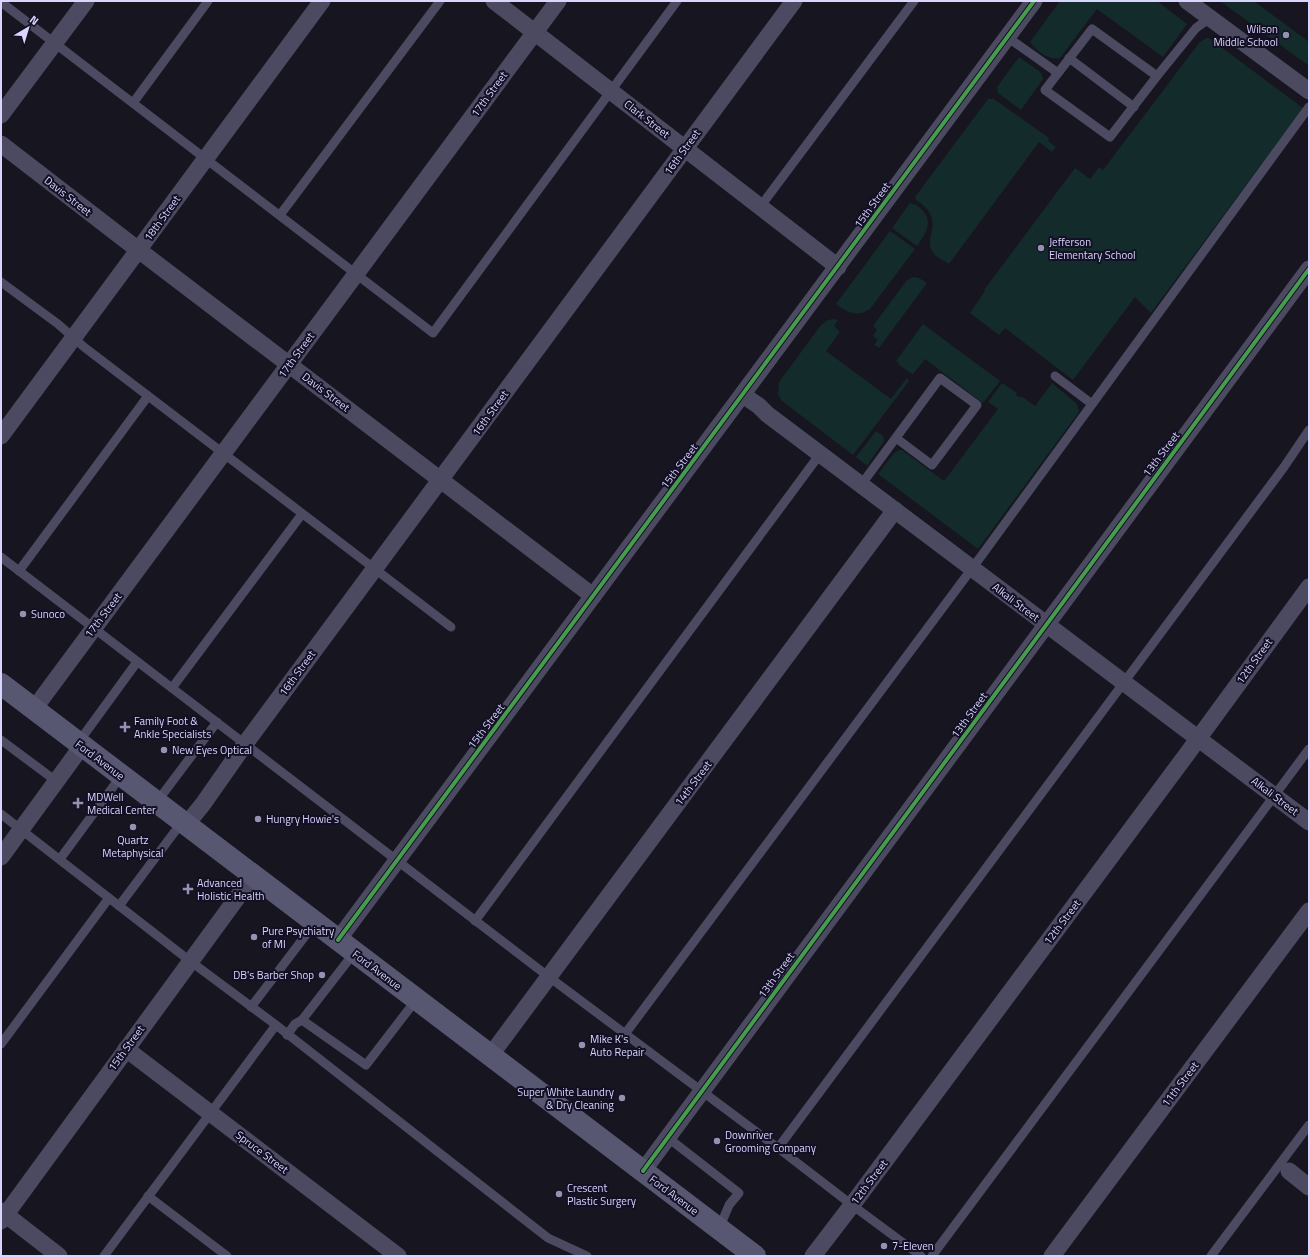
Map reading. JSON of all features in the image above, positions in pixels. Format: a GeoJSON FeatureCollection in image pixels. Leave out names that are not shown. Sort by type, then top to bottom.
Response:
{"type":"FeatureCollection","features":[{"type":"Feature","properties":{"kind":"main road","name":"Ford Avenue"},"geometry":{"type":"LineString","coordinates":[[1,684],[719,1229],[743,1253]]}},
{"type":"Feature","properties":{"kind":"street"},"geometry":{"type":"LineString","coordinates":[[1,115],[86,1]]}},
{"type":"Feature","properties":{"kind":"street","name":"18th Street"},"geometry":{"type":"LineString","coordinates":[[1,436],[322,1]]}},
{"type":"Feature","properties":{"kind":"street","name":"Clark Street"},"geometry":{"type":"LineString","coordinates":[[494,1],[838,267]]}},
{"type":"Feature","properties":{"kind":"street","name":"17th Street"},"geometry":{"type":"LineString","coordinates":[[34,709],[558,1]]}},
{"type":"Feature","properties":{"kind":"street","name":"16th Street"},"geometry":{"type":"LineString","coordinates":[[184,823],[203,804],[245,744],[794,1]]}},
{"type":"Feature","properties":{"kind":"street","name":"15th Street"},"geometry":{"type":"LineString","coordinates":[[346,946],[397,860],[1034,1]]}},
{"type":"Feature","properties":{"kind":"street"},"geometry":{"type":"LineString","coordinates":[[1187,1],[1309,91]]}},
{"type":"Feature","properties":{"kind":"street","name":"Davis Street"},"geometry":{"type":"LineString","coordinates":[[1,144],[593,596]]}},
{"type":"Feature","properties":{"kind":"street","name":"13th Street"},"geometry":{"type":"LineString","coordinates":[[643,1171],[1309,269]]}},
{"type":"Feature","properties":{"kind":"street","name":"Alkali Street"},"geometry":{"type":"LineString","coordinates":[[743,395],[1309,822]]}},
{"type":"Feature","properties":{"kind":"street","name":"14th Street"},"geometry":{"type":"LineString","coordinates":[[490,1056],[895,510]]}},
{"type":"Feature","properties":{"kind":"street","name":"12th Street"},"geometry":{"type":"LineString","coordinates":[[819,1254],[852,1205],[1309,587]]}},
{"type":"Feature","properties":{"kind":"street"},"geometry":{"type":"LineString","coordinates":[[1,857],[56,781],[80,744]]}},
{"type":"Feature","properties":{"kind":"street","name":"15th Street"},"geometry":{"type":"LineString","coordinates":[[3,1215],[253,876]]}},
{"type":"Feature","properties":{"kind":"street","name":"11th Street"},"geometry":{"type":"LineString","coordinates":[[1052,1256],[1309,911]]}},
{"type":"Feature","properties":{"kind":"street","name":"Spruce Street"},"geometry":{"type":"LineString","coordinates":[[126,1049],[398,1256]]}},
{"type":"Feature","properties":{"kind":"street"},"geometry":{"type":"LineString","coordinates":[[1289,1171],[1309,1187]]}},
{"type":"Feature","properties":{"kind":"street"},"geometry":{"type":"LineString","coordinates":[[3,1215],[59,1256]]}},
{"type":"Feature","properties":{"kind":"lane"},"geometry":{"type":"LineString","coordinates":[[133,103],[208,1]]}},
{"type":"Feature","properties":{"kind":"lane"},"geometry":{"type":"LineString","coordinates":[[280,215],[440,1]]}},
{"type":"Feature","properties":{"kind":"lane"},"geometry":{"type":"LineString","coordinates":[[1,2],[433,332],[678,1]]}},
{"type":"Feature","properties":{"kind":"lane"},"geometry":{"type":"LineString","coordinates":[[760,207],[914,1]]}},
{"type":"Feature","properties":{"kind":"lane"},"geometry":{"type":"LineString","coordinates":[[1157,76],[1092,29],[1045,90],[1110,137],[1196,28],[1210,18]]}},
{"type":"Feature","properties":{"kind":"lane"},"geometry":{"type":"LineString","coordinates":[[1007,37],[1058,73]]}},
{"type":"Feature","properties":{"kind":"lane"},"geometry":{"type":"LineString","coordinates":[[1069,58],[1134,107]]}},
{"type":"Feature","properties":{"kind":"lane"},"geometry":{"type":"LineString","coordinates":[[625,1034],[971,568],[1309,107]]}},
{"type":"Feature","properties":{"kind":"lane"},"geometry":{"type":"LineString","coordinates":[[1,284],[58,324],[73,338],[223,454],[451,627]]}},
{"type":"Feature","properties":{"kind":"lane"},"geometry":{"type":"LineString","coordinates":[[1054,376],[1092,404]]}},
{"type":"Feature","properties":{"kind":"lane"},"geometry":{"type":"LineString","coordinates":[[861,485],[940,378],[976,405],[932,465],[896,438]]}},
{"type":"Feature","properties":{"kind":"lane"},"geometry":{"type":"LineString","coordinates":[[18,571],[148,396]]}},
{"type":"Feature","properties":{"kind":"lane"},"geometry":{"type":"LineString","coordinates":[[778,1148],[1284,467],[1309,430]]}},
{"type":"Feature","properties":{"kind":"lane"},"geometry":{"type":"LineString","coordinates":[[475,921],[820,454]]}},
{"type":"Feature","properties":{"kind":"lane"},"geometry":{"type":"LineString","coordinates":[[172,688],[302,514]]}},
{"type":"Feature","properties":{"kind":"lane"},"geometry":{"type":"LineString","coordinates":[[1,557],[475,921],[921,1256]]}},
{"type":"Feature","properties":{"kind":"lane"},"geometry":{"type":"LineString","coordinates":[[80,744],[137,662]]}},
{"type":"Feature","properties":{"kind":"lane"},"geometry":{"type":"LineString","coordinates":[[156,802],[217,722]]}},
{"type":"Feature","properties":{"kind":"lane"},"geometry":{"type":"LineString","coordinates":[[1,740],[56,781]]}},
{"type":"Feature","properties":{"kind":"lane"},"geometry":{"type":"LineString","coordinates":[[932,1256],[1309,749]]}},
{"type":"Feature","properties":{"kind":"lane"},"geometry":{"type":"LineString","coordinates":[[60,859],[121,776]]}},
{"type":"Feature","properties":{"kind":"lane"},"geometry":{"type":"LineString","coordinates":[[1,814],[548,1238],[587,1256]]}},
{"type":"Feature","properties":{"kind":"lane"},"geometry":{"type":"LineString","coordinates":[[119,906],[184,823]]}},
{"type":"Feature","properties":{"kind":"lane"},"geometry":{"type":"LineString","coordinates":[[1,1044],[109,898]]}},
{"type":"Feature","properties":{"kind":"lane"},"geometry":{"type":"LineString","coordinates":[[251,1007],[315,923]]}},
{"type":"Feature","properties":{"kind":"lane"},"geometry":{"type":"LineString","coordinates":[[287,1035],[295,1024],[302,1020],[346,946]]}},
{"type":"Feature","properties":{"kind":"lane"},"geometry":{"type":"LineString","coordinates":[[302,1020],[366,1065],[416,1000]]}},
{"type":"Feature","properties":{"kind":"lane"},"geometry":{"type":"LineString","coordinates":[[104,1256],[276,1026]]}},
{"type":"Feature","properties":{"kind":"lane"},"geometry":{"type":"LineString","coordinates":[[1211,1256],[1309,1126]]}},
{"type":"Feature","properties":{"kind":"lane"},"geometry":{"type":"LineString","coordinates":[[667,1137],[739,1193],[729,1205],[719,1229]]}},
{"type":"Feature","properties":{"kind":"lane"},"geometry":{"type":"LineString","coordinates":[[148,1196],[227,1256]]}},
{"type":"Feature","properties":{"kind":"green space"},"geometry":{"type":"Polygon","coordinates":[[[1060,1],[1157,1],[1187,24],[1163,57],[1097,9],[1060,58],[1056,59],[1048,57],[1040,52],[1030,42],[1060,1]]]}},
{"type":"Feature","properties":{"kind":"green space"},"geometry":{"type":"Polygon","coordinates":[[[1220,1],[1254,1],[1309,42],[1309,66],[1220,1]]]}},
{"type":"Feature","properties":{"kind":"green space"},"geometry":{"type":"Polygon","coordinates":[[[1206,38],[1209,38],[1303,108],[1151,313],[1135,297],[1073,380],[1005,328],[999,335],[970,313],[985,291],[984,290],[1075,168],[1090,179],[1099,167],[1103,170],[1199,43],[1206,38]]]}},
{"type":"Feature","properties":{"kind":"green space"},"geometry":{"type":"Polygon","coordinates":[[[1019,57],[1039,71],[1043,79],[1021,110],[998,93],[997,87],[1019,57]]]}},
{"type":"Feature","properties":{"kind":"green space"},"geometry":{"type":"Polygon","coordinates":[[[988,99],[994,99],[1049,138],[1048,141],[1056,147],[1052,152],[1039,142],[949,264],[937,256],[931,249],[930,242],[933,225],[931,216],[927,209],[916,200],[915,197],[988,99]]]}},
{"type":"Feature","properties":{"kind":"green space"},"geometry":{"type":"Polygon","coordinates":[[[910,203],[920,208],[925,214],[928,223],[925,233],[917,246],[892,228],[910,203]]]}},
{"type":"Feature","properties":{"kind":"green space"},"geometry":{"type":"Polygon","coordinates":[[[890,231],[915,249],[870,309],[861,313],[852,313],[836,304],[890,231]]]}},
{"type":"Feature","properties":{"kind":"green space"},"geometry":{"type":"Polygon","coordinates":[[[914,277],[927,283],[879,348],[874,345],[878,340],[873,336],[877,330],[873,326],[907,280],[914,277]]]}},
{"type":"Feature","properties":{"kind":"green space"},"geometry":{"type":"Polygon","coordinates":[[[828,320],[838,320],[834,326],[840,332],[826,351],[891,399],[907,378],[909,381],[853,455],[782,401],[778,394],[779,382],[821,325],[828,320]]]}},
{"type":"Feature","properties":{"kind":"green space"},"geometry":{"type":"Polygon","coordinates":[[[923,324],[1000,381],[983,403],[925,359],[913,374],[898,364],[899,363],[896,361],[923,324]]]}},
{"type":"Feature","properties":{"kind":"green space"},"geometry":{"type":"Polygon","coordinates":[[[1002,383],[1017,393],[1016,395],[1020,398],[1021,396],[1035,406],[1052,383],[1076,403],[1079,412],[978,549],[878,474],[894,453],[902,450],[944,481],[998,409],[988,402],[1002,383]]]}},
{"type":"Feature","properties":{"kind":"green space"},"geometry":{"type":"Polygon","coordinates":[[[876,431],[883,436],[884,441],[867,466],[856,457],[876,431]]]}},
{"type":"Feature","properties":{"kind":"cycle path"},"geometry":{"type":"LineString","coordinates":[[338,940],[1034,1]]}},
{"type":"Feature","properties":{"kind":"cycle path"},"geometry":{"type":"LineString","coordinates":[[643,1171],[1309,269]]}},
{"type":"Feature","properties":{"kind":"place","name":"Wilson Middle School"},"geometry":{"type":"Point","coordinates":[1286,35]}},
{"type":"Feature","properties":{"kind":"place","name":"Jefferson Elementary School"},"geometry":{"type":"Point","coordinates":[1041,248]}},
{"type":"Feature","properties":{"kind":"place","name":"Sunoco"},"geometry":{"type":"Point","coordinates":[23,614]}},
{"type":"Feature","properties":{"kind":"place","name":"Family Foot & Ankle Specialists"},"geometry":{"type":"Point","coordinates":[125,727]}},
{"type":"Feature","properties":{"kind":"place","name":"New Eyes Optical"},"geometry":{"type":"Point","coordinates":[164,750]}},
{"type":"Feature","properties":{"kind":"place","name":"MDWell Medical Center"},"geometry":{"type":"Point","coordinates":[78,803]}},
{"type":"Feature","properties":{"kind":"place","name":"Hungry Howie's"},"geometry":{"type":"Point","coordinates":[258,819]}},
{"type":"Feature","properties":{"kind":"place","name":"Quartz Metaphysical"},"geometry":{"type":"Point","coordinates":[133,827]}},
{"type":"Feature","properties":{"kind":"place","name":"Advanced Holistic Health"},"geometry":{"type":"Point","coordinates":[188,889]}},
{"type":"Feature","properties":{"kind":"place","name":"Pure Psychiatry of MI"},"geometry":{"type":"Point","coordinates":[254,937]}},
{"type":"Feature","properties":{"kind":"place","name":"DB's Barber Shop"},"geometry":{"type":"Point","coordinates":[322,975]}},
{"type":"Feature","properties":{"kind":"place","name":"Mike K's Auto Repair"},"geometry":{"type":"Point","coordinates":[582,1045]}},
{"type":"Feature","properties":{"kind":"place","name":"Super White Laundry & Dry Cleaning"},"geometry":{"type":"Point","coordinates":[622,1098]}},
{"type":"Feature","properties":{"kind":"place","name":"Downriver Grooming Company"},"geometry":{"type":"Point","coordinates":[717,1141]}},
{"type":"Feature","properties":{"kind":"place","name":"Crescent Plastic Surgery"},"geometry":{"type":"Point","coordinates":[559,1194]}},
{"type":"Feature","properties":{"kind":"place","name":"7-Eleven"},"geometry":{"type":"Point","coordinates":[884,1246]}}]}
